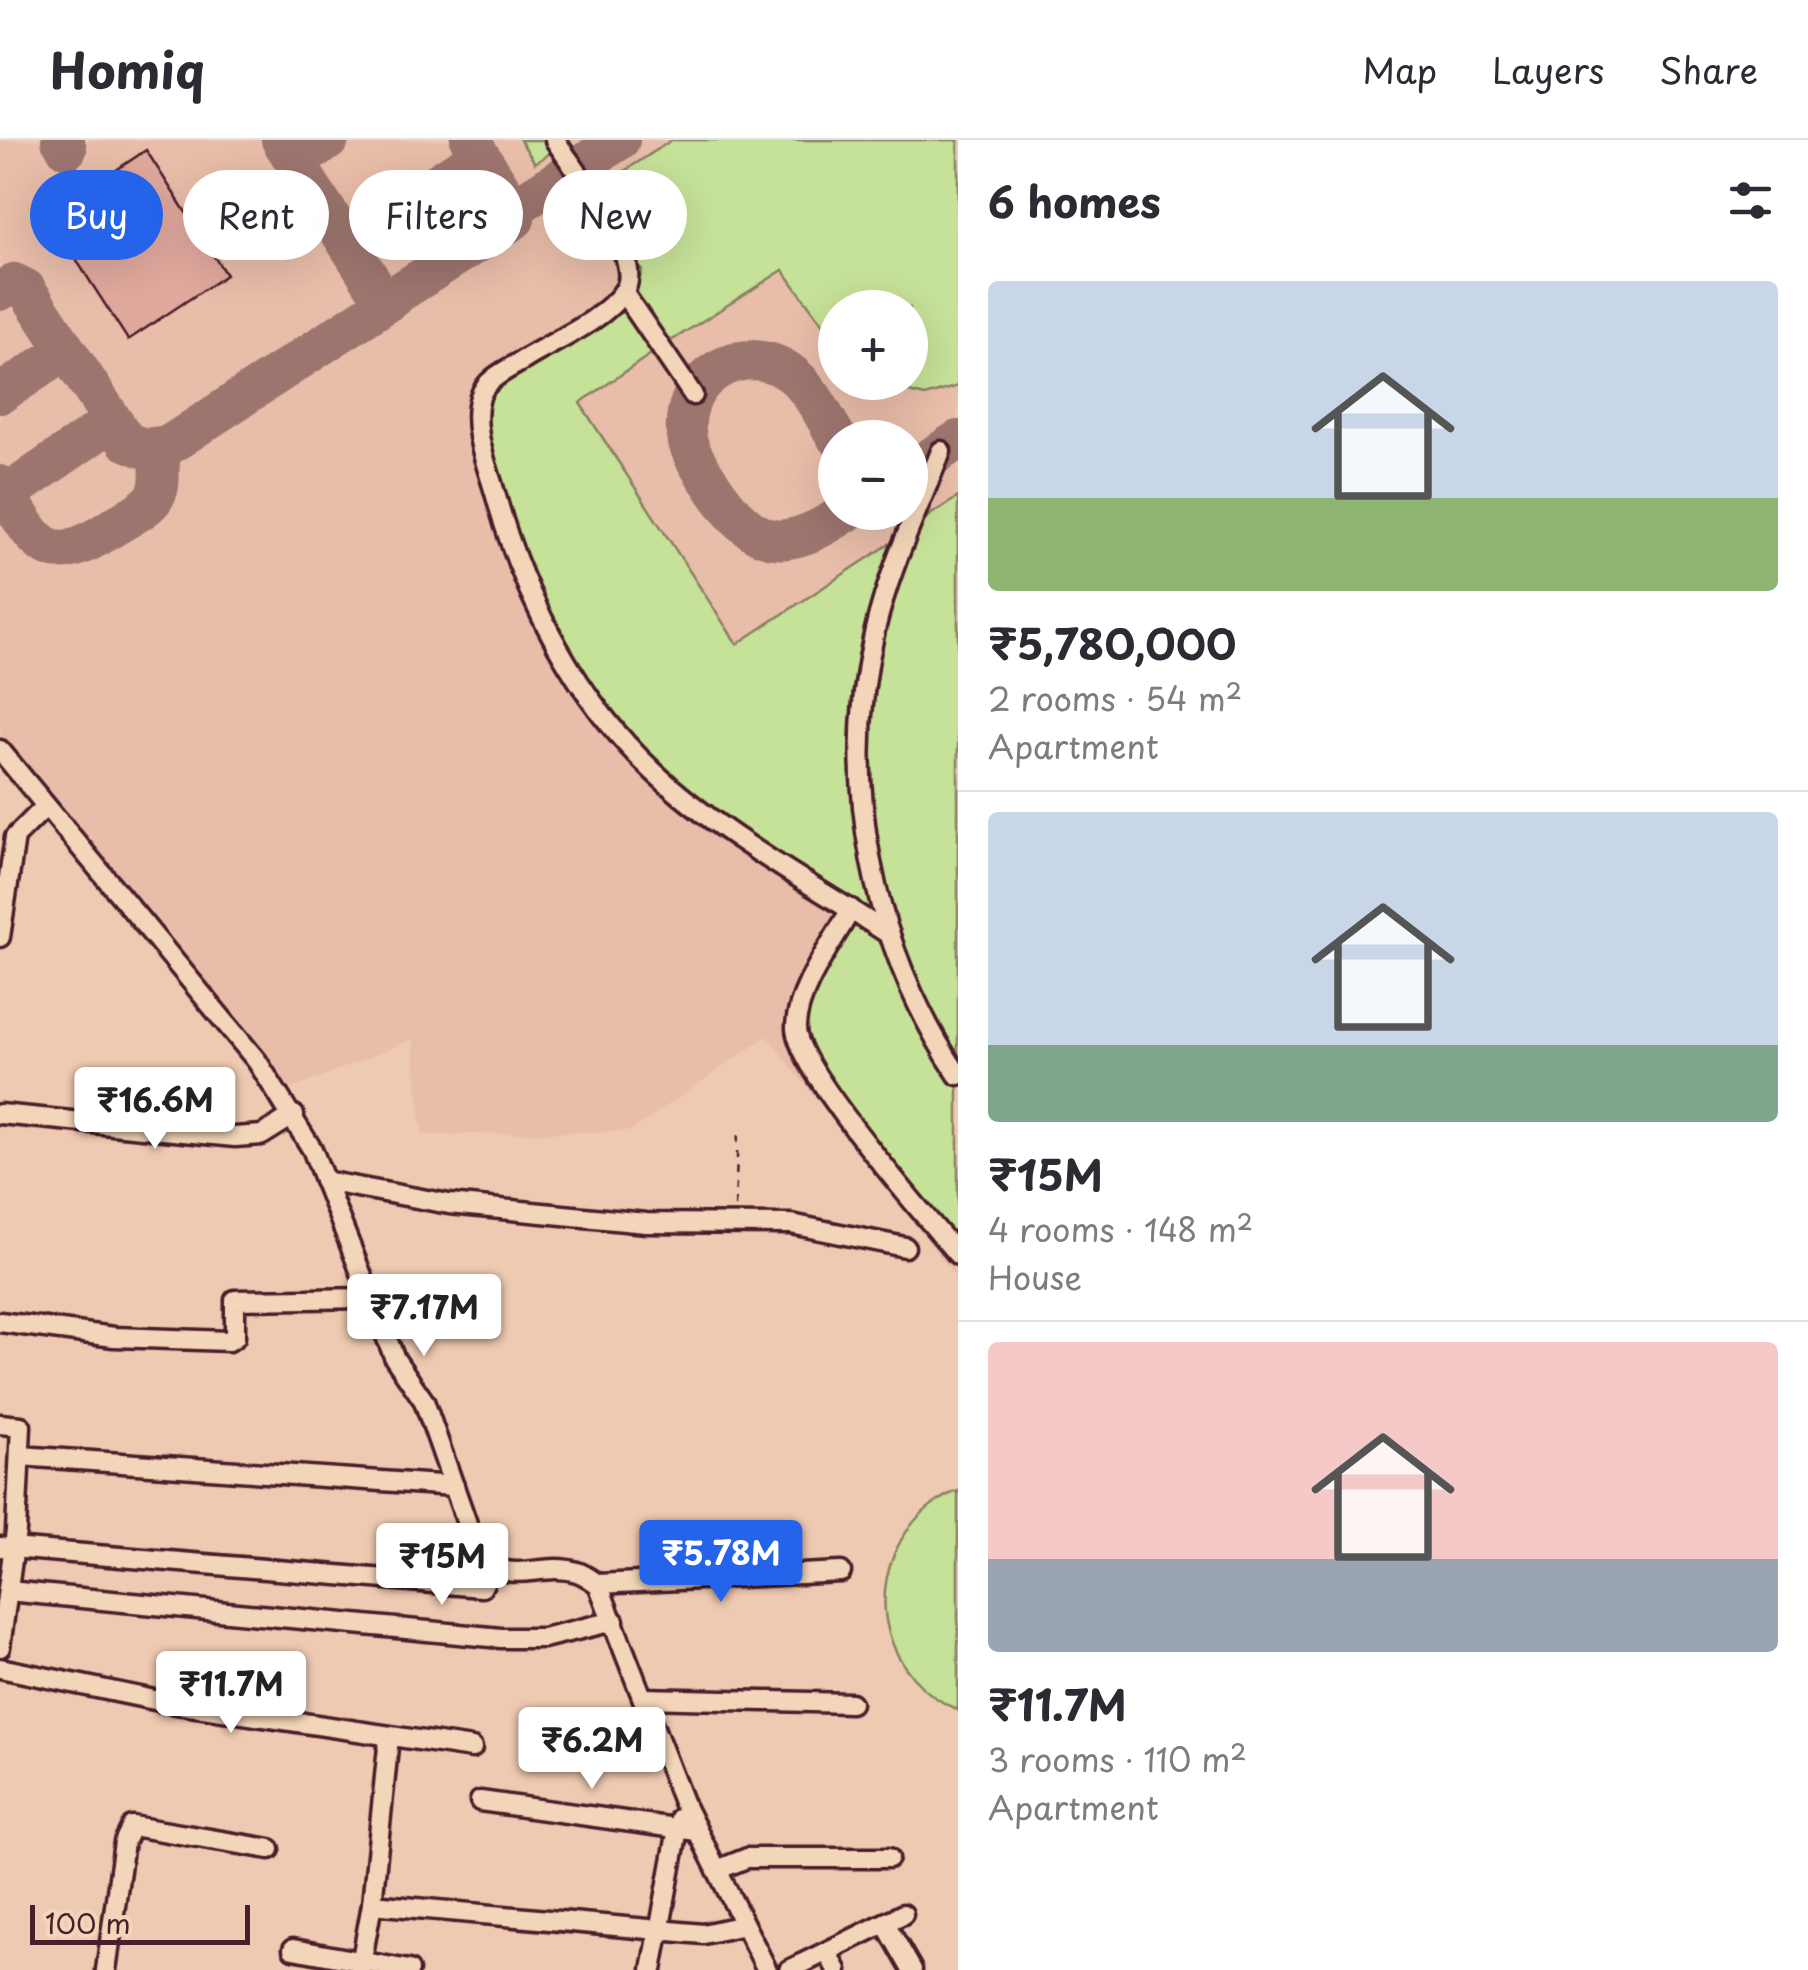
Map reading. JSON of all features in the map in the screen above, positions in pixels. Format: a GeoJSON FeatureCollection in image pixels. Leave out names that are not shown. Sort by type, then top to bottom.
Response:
{"type":"FeatureCollection","features":[{"type":"Feature","properties":{"kind":"street"},"geometry":{"type":"LineString","coordinates":[[555,140],[630,261],[630,280],[623,292],[484,388],[478,409],[480,437],[516,556],[560,651],[635,753],[685,797],[890,935]]}},
{"type":"Feature","properties":{"kind":"street"},"geometry":{"type":"LineString","coordinates":[[623,292],[693,395]]}},
{"type":"Feature","properties":{"kind":"street"},"geometry":{"type":"LineString","coordinates":[[941,452],[880,612],[864,706],[863,812],[872,870],[890,935],[908,982],[958,1075]]}},
{"type":"Feature","properties":{"kind":"street"},"geometry":{"type":"LineString","coordinates":[[0,750],[257,1061],[294,1115],[394,1359],[424,1401],[478,1552],[491,1568],[509,1572],[575,1571],[598,1584],[841,1572]]}},
{"type":"Feature","properties":{"kind":"street"},"geometry":{"type":"LineString","coordinates":[[0,937],[15,838],[46,806]]}},
{"type":"Feature","properties":{"kind":"street"},"geometry":{"type":"LineString","coordinates":[[851,909],[799,1008],[798,1043],[854,1125],[958,1255]]}},
{"type":"Feature","properties":{"kind":"street"},"geometry":{"type":"LineString","coordinates":[[0,1114],[236,1137],[262,1136],[294,1115]]}},
{"type":"Feature","properties":{"kind":"street"},"geometry":{"type":"LineString","coordinates":[[324,1181],[449,1204],[646,1223],[791,1224],[905,1247]]}},
{"type":"Feature","properties":{"kind":"street"},"geometry":{"type":"LineString","coordinates":[[0,1322],[114,1337],[230,1341],[235,1336],[236,1300],[370,1298]]}},
{"type":"Feature","properties":{"kind":"street"},"geometry":{"type":"LineString","coordinates":[[0,1424],[21,1426],[20,1456],[9,1500],[8,1591],[0,1647]]}},
{"type":"Feature","properties":{"kind":"street"},"geometry":{"type":"LineString","coordinates":[[20,1456],[454,1486]]}},
{"type":"Feature","properties":{"kind":"street"},"geometry":{"type":"LineString","coordinates":[[7,1548],[482,1587],[491,1568]]}},
{"type":"Feature","properties":{"kind":"street"},"geometry":{"type":"LineString","coordinates":[[598,1584],[683,1802],[767,1970]]}},
{"type":"Feature","properties":{"kind":"street"},"geometry":{"type":"LineString","coordinates":[[8,1591],[501,1638],[544,1638],[614,1621]]}},
{"type":"Feature","properties":{"kind":"street"},"geometry":{"type":"LineString","coordinates":[[0,1668],[169,1703],[472,1748]]}},
{"type":"Feature","properties":{"kind":"street"},"geometry":{"type":"LineString","coordinates":[[643,1698],[852,1704]]}},
{"type":"Feature","properties":{"kind":"street"},"geometry":{"type":"LineString","coordinates":[[361,1966],[372,1904],[390,1736]]}},
{"type":"Feature","properties":{"kind":"street"},"geometry":{"type":"LineString","coordinates":[[480,1800],[697,1831]]}},
{"type":"Feature","properties":{"kind":"street"},"geometry":{"type":"LineString","coordinates":[[652,1970],[683,1802]]}},
{"type":"Feature","properties":{"kind":"street"},"geometry":{"type":"LineString","coordinates":[[106,1970],[124,1842],[132,1826],[270,1849]]}},
{"type":"Feature","properties":{"kind":"street"},"geometry":{"type":"LineString","coordinates":[[717,1870],[747,1858],[889,1858]]}},
{"type":"Feature","properties":{"kind":"street"},"geometry":{"type":"LineString","coordinates":[[372,1904],[702,1934],[744,1926]]}},
{"type":"Feature","properties":{"kind":"street"},"geometry":{"type":"LineString","coordinates":[[789,1970],[903,1914]]}},
{"type":"Feature","properties":{"kind":"street"},"geometry":{"type":"LineString","coordinates":[[885,1923],[912,1970]]}},
{"type":"Feature","properties":{"kind":"street"},"geometry":{"type":"LineString","coordinates":[[293,1949],[361,1966],[409,1970]]}},
{"type":"Feature","properties":{"kind":"street"},"geometry":{"type":"LineString","coordinates":[[827,1952],[837,1970]]}},
{"type":"Feature","properties":{"kind":"path"},"geometry":{"type":"LineString","coordinates":[[734,1224],[738,1132]]}},
{"type":"Feature","properties":{"kind":"shaded area"},"geometry":{"type":"Polygon","coordinates":[[[0,140],[958,140],[958,1280],[767,1036],[631,1131],[422,1135],[413,1039],[287,1091],[0,733],[0,140]]]}},
{"type":"Feature","properties":{"kind":"green space"},"geometry":{"type":"Polygon","coordinates":[[[520,140],[547,140],[553,151],[535,163],[520,140]]]}},
{"type":"Feature","properties":{"kind":"green space"},"geometry":{"type":"Polygon","coordinates":[[[672,140],[958,140],[958,386],[928,395],[928,290],[818,290],[818,318],[783,270],[663,346],[635,296],[642,271],[636,260],[687,260],[687,170],[626,170],[672,140]]]}},
{"type":"Feature","properties":{"kind":"green space"},"geometry":{"type":"Polygon","coordinates":[[[613,312],[628,313],[658,349],[580,403],[737,644],[897,539],[860,694],[878,918],[727,823],[649,758],[595,691],[534,579],[488,443],[487,401],[493,388],[613,312]]]}},
{"type":"Feature","properties":{"kind":"green space"},"geometry":{"type":"Polygon","coordinates":[[[958,497],[958,1063],[930,1011],[889,900],[876,843],[869,784],[875,667],[905,553],[916,530],[928,530],[928,516],[958,497]]]}},
{"type":"Feature","properties":{"kind":"green space"},"geometry":{"type":"Polygon","coordinates":[[[851,926],[869,930],[885,949],[958,1083],[958,1245],[846,1108],[809,1054],[802,1036],[804,1008],[810,993],[851,926]]]}},
{"type":"Feature","properties":{"kind":"green space"},"geometry":{"type":"Polygon","coordinates":[[[958,1491],[958,1710],[933,1696],[898,1656],[885,1606],[887,1579],[895,1553],[909,1528],[930,1506],[958,1491]]]}},
{"type":"Feature","properties":{"kind":"building"},"geometry":{"type":"Polygon","coordinates":[[[146,150],[159,170],[116,170],[146,150]]]}},
{"type":"Feature","properties":{"kind":"building"},"geometry":{"type":"Polygon","coordinates":[[[163,177],[183,208],[183,260],[216,260],[226,275],[128,340],[76,260],[163,260],[163,177]]]}},
{"type":"Feature","properties":{"kind":"taxiway"},"geometry":{"type":"LineString","coordinates":[[61,140],[67,149]]}},
{"type":"Feature","properties":{"kind":"taxiway"},"geometry":{"type":"LineString","coordinates":[[281,140],[381,296],[389,299],[515,219],[514,209],[470,140]]}},
{"type":"Feature","properties":{"kind":"taxiway"},"geometry":{"type":"LineString","coordinates":[[303,157],[329,140]]}},
{"type":"Feature","properties":{"kind":"taxiway"},"geometry":{"type":"LineString","coordinates":[[523,202],[620,140]]}},
{"type":"Feature","properties":{"kind":"taxiway"},"geometry":{"type":"LineString","coordinates":[[458,170],[472,161]]}},
{"type":"Feature","properties":{"kind":"taxiway"},"geometry":{"type":"LineString","coordinates":[[0,291],[14,283],[26,289],[126,441],[143,448],[169,445]]}},
{"type":"Feature","properties":{"kind":"taxiway"},"geometry":{"type":"LineString","coordinates":[[0,485],[43,544],[70,549],[88,542],[150,503],[157,492],[160,459],[166,447],[394,298]]}},
{"type":"Feature","properties":{"kind":"taxiway"},"geometry":{"type":"LineString","coordinates":[[0,394],[50,361]]}},
{"type":"Feature","properties":{"kind":"taxiway"},"geometry":{"type":"LineString","coordinates":[[818,529],[787,539],[771,538],[741,522],[701,470],[690,447],[686,422],[698,388],[710,375],[742,361],[777,365],[793,375],[826,420]]}},
{"type":"Feature","properties":{"kind":"taxiway"},"geometry":{"type":"LineString","coordinates":[[23,483],[98,431]]}},
{"type":"Feature","properties":{"kind":"taxiway"},"geometry":{"type":"LineString","coordinates":[[928,459],[958,440]]}}]}
